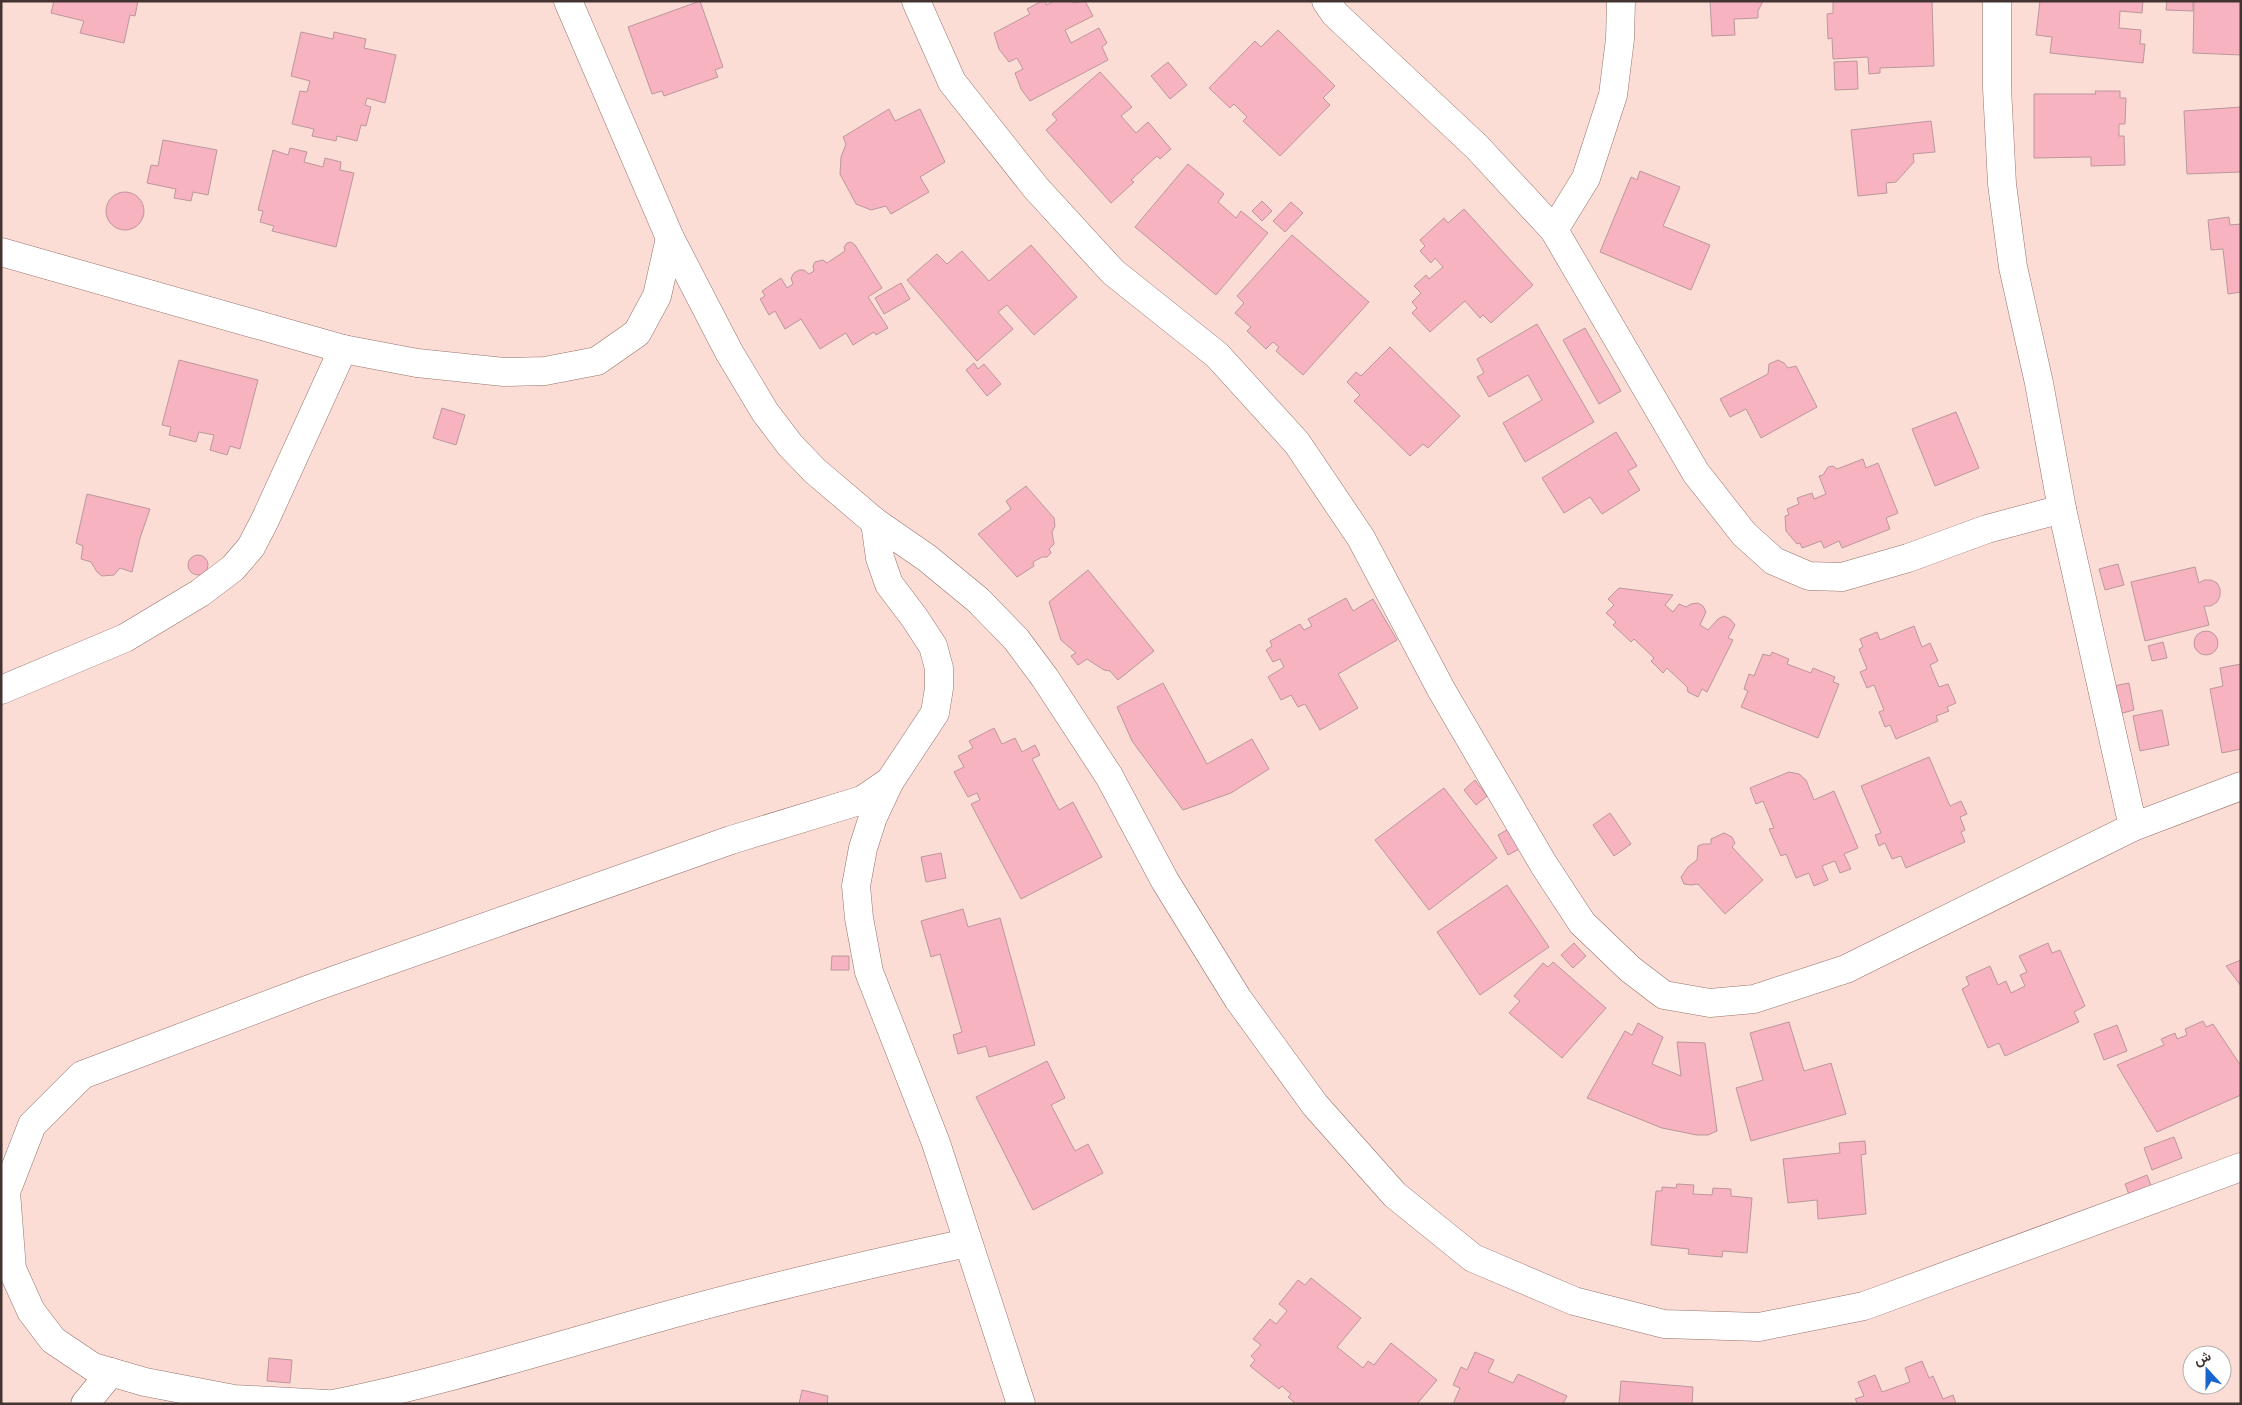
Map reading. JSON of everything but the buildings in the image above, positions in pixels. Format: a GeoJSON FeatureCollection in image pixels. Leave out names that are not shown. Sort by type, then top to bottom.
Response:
{"type":"FeatureCollection","features":[{"type":"Feature","properties":{"kind":"street"},"geometry":{"type":"LineString","coordinates":[[568,1],[670,238],[729,352],[765,412],[790,445],[816,471],[875,522],[927,558],[978,600],[1016,639],[1045,678],[1109,776],[1165,881],[1238,999],[1315,1105],[1395,1195],[1474,1258],[1574,1301],[1664,1324],[1760,1327],[1864,1306],[2241,1167]]}},
{"type":"Feature","properties":{"kind":"street"},"geometry":{"type":"LineString","coordinates":[[916,1],[952,82],[1036,188],[1113,272],[1217,355],[1297,443],[1361,538],[1442,691],[1544,865],[1582,923],[1630,969],[1664,995],[1710,1003],[1754,998],[1846,969],[2133,827],[2241,786]]}},
{"type":"Feature","properties":{"kind":"street"},"geometry":{"type":"LineString","coordinates":[[1326,1],[1335,14],[1477,147],[1554,230],[1696,473],[1744,534],[1774,561],[1809,576],[1842,577],[1908,558],[1987,529],[2062,509]]}},
{"type":"Feature","properties":{"kind":"street"},"geometry":{"type":"LineString","coordinates":[[1554,230],[1586,178],[1613,95],[1620,39],[1621,1]]}},
{"type":"Feature","properties":{"kind":"street"},"geometry":{"type":"LineString","coordinates":[[1997,1],[1997,88],[2002,184],[2013,267],[2062,509],[2133,827]]}},
{"type":"Feature","properties":{"kind":"street"},"geometry":{"type":"LineString","coordinates":[[1,252],[343,349],[417,363],[504,372],[545,371],[597,361],[637,333],[657,296],[670,238]]}},
{"type":"Feature","properties":{"kind":"street"},"geometry":{"type":"LineString","coordinates":[[1,690],[125,638],[200,594],[232,568],[251,547],[265,520],[343,349]]}},
{"type":"Feature","properties":{"kind":"street"},"geometry":{"type":"LineString","coordinates":[[875,522],[880,558],[889,584],[933,646],[939,668],[939,688],[934,713],[890,781],[863,848],[856,886],[859,918],[869,972],[936,1143],[1021,1404]]}},
{"type":"Feature","properties":{"kind":"street"},"geometry":{"type":"LineString","coordinates":[[327,1404],[234,1399],[145,1382],[93,1367],[53,1340],[31,1311],[12,1269],[6,1192],[32,1124],[82,1075],[312,988],[713,846],[862,800],[890,781]]}},
{"type":"Feature","properties":{"kind":"street"},"geometry":{"type":"LineString","coordinates":[[333,1404],[400,1390],[650,1320],[841,1270],[967,1243]]}},
{"type":"Feature","properties":{"kind":"street"},"geometry":{"type":"LineString","coordinates":[[85,1404],[111,1372]]}},
{"type":"Feature","properties":{"kind":"street"},"geometry":{"type":"LineString","coordinates":[[361,1404],[400,1390]]}}]}
